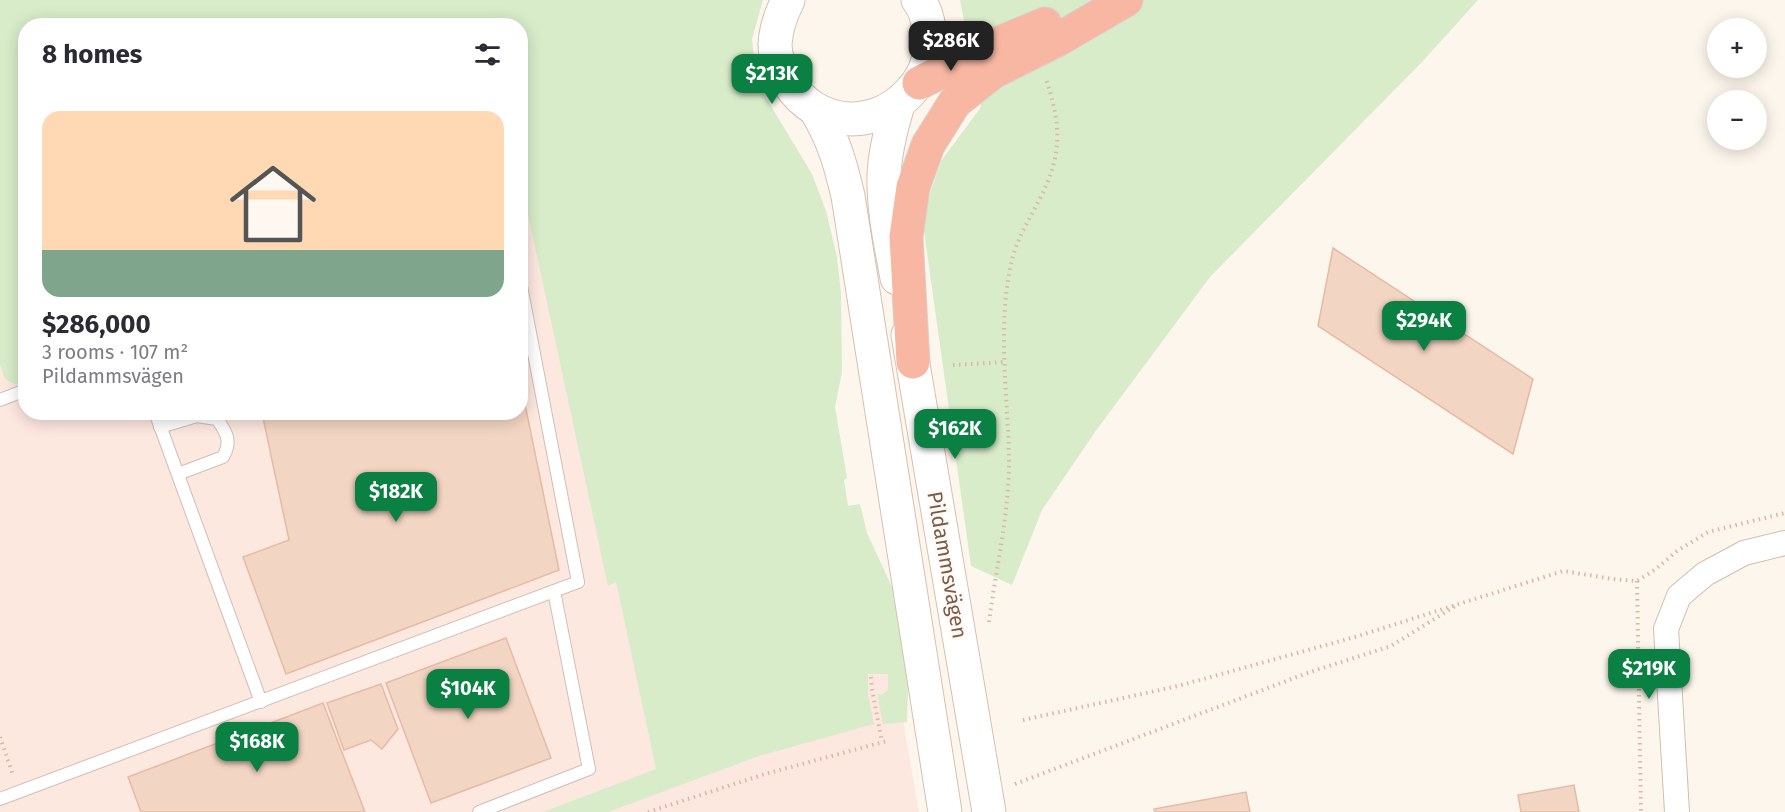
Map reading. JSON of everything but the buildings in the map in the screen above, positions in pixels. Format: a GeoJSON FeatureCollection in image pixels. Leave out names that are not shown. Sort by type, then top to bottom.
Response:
{"type":"FeatureCollection","features":[{"type":"Feature","properties":{"kind":"highway"},"geometry":{"type":"LineString","coordinates":[[909,94],[992,46],[1060,19],[1099,0]]}},
{"type":"Feature","properties":{"kind":"highway"},"geometry":{"type":"LineString","coordinates":[[913,362],[906,237],[913,187],[928,145],[955,102],[993,72],[1059,39],[1126,0]]}},
{"type":"Feature","properties":{"kind":"main road","name":"Pildammsvägen"},"geometry":{"type":"LineString","coordinates":[[788,0],[778,19],[775,45],[781,71],[795,94],[816,110],[836,117],[858,119],[879,115],[909,94]]}},
{"type":"Feature","properties":{"kind":"main road","name":"Pildammsvägen"},"geometry":{"type":"LineString","coordinates":[[918,0],[930,30],[929,57],[889,136],[884,175],[886,209],[989,812]]}},
{"type":"Feature","properties":{"kind":"main road","name":"Pildammsvägen"},"geometry":{"type":"LineString","coordinates":[[816,110],[830,134],[839,157],[848,196],[945,812]]}},
{"type":"Feature","properties":{"kind":"street"},"geometry":{"type":"LineString","coordinates":[[1677,812],[1666,629],[1679,596],[1706,574],[1744,553],[1785,543]]}},
{"type":"Feature","properties":{"kind":"lane"},"geometry":{"type":"LineString","coordinates":[[0,799],[579,582],[528,322]]}},
{"type":"Feature","properties":{"kind":"lane"},"geometry":{"type":"LineString","coordinates":[[0,400],[18,393]]}},
{"type":"Feature","properties":{"kind":"lane"},"geometry":{"type":"LineString","coordinates":[[158,420],[261,702]]}},
{"type":"Feature","properties":{"kind":"lane"},"geometry":{"type":"LineString","coordinates":[[160,426],[182,420]]}},
{"type":"Feature","properties":{"kind":"lane"},"geometry":{"type":"LineString","coordinates":[[177,474],[223,457],[228,448],[226,431],[218,420]]}},
{"type":"Feature","properties":{"kind":"lane"},"geometry":{"type":"LineString","coordinates":[[479,812],[589,769],[554,591]]}},
{"type":"Feature","properties":{"kind":"path"},"geometry":{"type":"LineString","coordinates":[[988,629],[1006,518],[1009,461],[1004,362],[1005,299],[1011,262],[1026,224],[1049,180],[1059,138],[1056,109],[1046,76]]}},
{"type":"Feature","properties":{"kind":"path"},"geometry":{"type":"LineString","coordinates":[[954,365],[1004,362]]}},
{"type":"Feature","properties":{"kind":"path"},"geometry":{"type":"LineString","coordinates":[[1023,720],[1178,686],[1355,637],[1563,571],[1637,581],[1677,551],[1708,532],[1785,513]]}},
{"type":"Feature","properties":{"kind":"path"},"geometry":{"type":"LineString","coordinates":[[1637,581],[1641,812]]}},
{"type":"Feature","properties":{"kind":"path"},"geometry":{"type":"LineString","coordinates":[[1013,785],[1310,672],[1391,646],[1463,602]]}},
{"type":"Feature","properties":{"kind":"path"},"geometry":{"type":"LineString","coordinates":[[648,812],[765,774],[885,741],[871,676]]}},
{"type":"Feature","properties":{"kind":"path"},"geometry":{"type":"LineString","coordinates":[[1011,774],[1016,794]]}},
{"type":"Feature","properties":{"kind":"shaded area"},"geometry":{"type":"Polygon","coordinates":[[[0,0],[420,18],[18,18],[18,420],[528,420],[528,23],[746,32],[828,386],[841,513],[878,576],[919,812],[0,812],[0,0]]]}},
{"type":"Feature","properties":{"kind":"green space"},"geometry":{"type":"Polygon","coordinates":[[[0,0],[763,0],[752,39],[755,67],[765,96],[812,174],[826,211],[837,257],[841,293],[842,372],[835,407],[847,478],[844,480],[848,506],[860,504],[867,533],[893,589],[908,687],[907,722],[883,724],[877,693],[881,695],[888,690],[888,674],[868,674],[868,694],[874,724],[759,756],[608,812],[543,812],[656,769],[616,582],[608,586],[528,215],[528,18],[18,18],[18,384],[5,379],[0,365],[0,0]]]}},
{"type":"Feature","properties":{"kind":"green space"},"geometry":{"type":"Polygon","coordinates":[[[960,0],[1478,0],[1422,62],[1210,277],[1095,432],[1042,510],[1012,585],[971,566],[922,217],[941,161],[981,107],[960,0]]]}}]}
